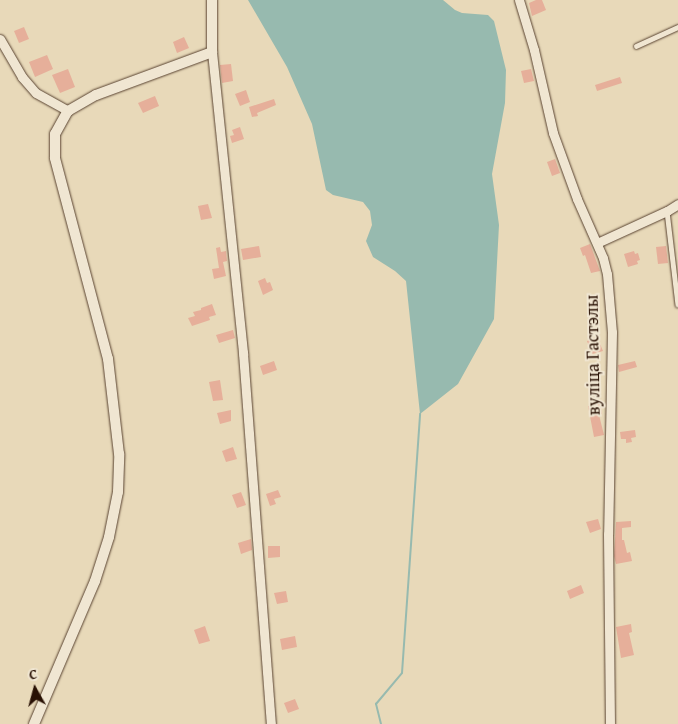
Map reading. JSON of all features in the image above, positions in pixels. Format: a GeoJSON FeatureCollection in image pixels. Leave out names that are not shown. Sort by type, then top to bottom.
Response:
{"type":"FeatureCollection","features":[{"type":"Feature","properties":{"kind":"street"},"geometry":{"type":"LineString","coordinates":[[212,0],[212,52],[243,353],[272,724]]}},
{"type":"Feature","properties":{"kind":"street","name":"вуліца Гастэлы"},"geometry":{"type":"LineString","coordinates":[[519,0],[534,50],[553,133],[577,199],[597,243],[607,274],[612,332],[608,534],[610,724]]}},
{"type":"Feature","properties":{"kind":"street"},"geometry":{"type":"LineString","coordinates":[[0,40],[22,77],[36,92],[68,111]]}},
{"type":"Feature","properties":{"kind":"street"},"geometry":{"type":"LineString","coordinates":[[34,724],[95,581],[110,537],[118,492],[119,454],[108,359],[55,158],[55,134],[68,111],[96,94],[212,52]]}},
{"type":"Feature","properties":{"kind":"street"},"geometry":{"type":"LineString","coordinates":[[597,243],[667,211],[678,204]]}},
{"type":"Feature","properties":{"kind":"lane"},"geometry":{"type":"LineString","coordinates":[[636,46],[678,28]]}},
{"type":"Feature","properties":{"kind":"lane"},"geometry":{"type":"LineString","coordinates":[[667,211],[678,304]]}},
{"type":"Feature","properties":{"kind":"water"},"geometry":{"type":"Polygon","coordinates":[[[248,0],[443,0],[462,13],[488,15],[494,21],[506,70],[505,103],[492,174],[499,225],[494,319],[458,384],[420,414],[406,281],[395,271],[373,257],[366,241],[372,225],[370,211],[363,202],[333,195],[326,190],[312,124],[287,67],[248,0]]]}},
{"type":"Feature","properties":{"kind":"building"},"geometry":{"type":"Polygon","coordinates":[[[542,0],[546,10],[532,16],[529,3],[542,0]]]}},
{"type":"Feature","properties":{"kind":"building"},"geometry":{"type":"Polygon","coordinates":[[[24,27],[29,39],[19,43],[14,31],[24,27]]]}},
{"type":"Feature","properties":{"kind":"building"},"geometry":{"type":"Polygon","coordinates":[[[184,37],[189,48],[177,53],[173,42],[184,37]]]}},
{"type":"Feature","properties":{"kind":"building"},"geometry":{"type":"Polygon","coordinates":[[[47,55],[53,69],[35,77],[29,62],[47,55]]]}},
{"type":"Feature","properties":{"kind":"building"},"geometry":{"type":"Polygon","coordinates":[[[231,64],[233,81],[222,83],[220,65],[231,64]]]}},
{"type":"Feature","properties":{"kind":"building"},"geometry":{"type":"Polygon","coordinates":[[[68,69],[75,87],[60,93],[52,75],[68,69]]]}},
{"type":"Feature","properties":{"kind":"building"},"geometry":{"type":"Polygon","coordinates":[[[531,69],[534,81],[524,83],[521,71],[531,69]]]}},
{"type":"Feature","properties":{"kind":"building"},"geometry":{"type":"Polygon","coordinates":[[[620,77],[622,83],[597,91],[595,85],[620,77]]]}},
{"type":"Feature","properties":{"kind":"building"},"geometry":{"type":"Polygon","coordinates":[[[246,90],[250,102],[240,106],[235,94],[246,90]]]}},
{"type":"Feature","properties":{"kind":"building"},"geometry":{"type":"Polygon","coordinates":[[[155,96],[159,106],[143,113],[138,103],[155,96]]]}},
{"type":"Feature","properties":{"kind":"building"},"geometry":{"type":"Polygon","coordinates":[[[274,99],[276,105],[257,113],[258,116],[252,117],[249,107],[274,99]]]}},
{"type":"Feature","properties":{"kind":"building"},"geometry":{"type":"Polygon","coordinates":[[[240,127],[244,139],[232,143],[230,136],[234,135],[232,130],[240,127]]]}},
{"type":"Feature","properties":{"kind":"building"},"geometry":{"type":"Polygon","coordinates":[[[555,159],[560,173],[552,176],[547,162],[555,159]]]}},
{"type":"Feature","properties":{"kind":"building"},"geometry":{"type":"Polygon","coordinates":[[[208,204],[212,218],[201,220],[198,206],[208,204]]]}},
{"type":"Feature","properties":{"kind":"building"},"geometry":{"type":"Polygon","coordinates":[[[590,244],[600,271],[591,273],[585,255],[583,256],[580,248],[590,244]]]}},
{"type":"Feature","properties":{"kind":"building"},"geometry":{"type":"Polygon","coordinates":[[[259,246],[261,257],[243,260],[241,249],[259,246]]]}},
{"type":"Feature","properties":{"kind":"building"},"geometry":{"type":"Polygon","coordinates":[[[666,246],[668,263],[658,264],[656,247],[666,246]]]}},
{"type":"Feature","properties":{"kind":"building"},"geometry":{"type":"Polygon","coordinates":[[[220,247],[221,252],[226,251],[227,261],[223,262],[226,276],[214,279],[212,269],[219,268],[216,248],[220,247]]]}},
{"type":"Feature","properties":{"kind":"building"},"geometry":{"type":"Polygon","coordinates":[[[634,251],[635,254],[638,253],[640,260],[637,261],[638,264],[628,267],[624,254],[634,251]]]}},
{"type":"Feature","properties":{"kind":"building"},"geometry":{"type":"Polygon","coordinates":[[[265,278],[267,283],[270,282],[273,290],[263,295],[258,281],[265,278]]]}},
{"type":"Feature","properties":{"kind":"building"},"geometry":{"type":"Polygon","coordinates":[[[212,304],[216,315],[209,317],[210,320],[192,326],[188,318],[195,316],[193,312],[212,304]]]}},
{"type":"Feature","properties":{"kind":"building"},"geometry":{"type":"Polygon","coordinates":[[[233,330],[235,338],[219,343],[216,335],[233,330]]]}},
{"type":"Feature","properties":{"kind":"building"},"geometry":{"type":"Polygon","coordinates":[[[597,337],[603,351],[592,354],[587,341],[597,337]]]}},
{"type":"Feature","properties":{"kind":"building"},"geometry":{"type":"Polygon","coordinates":[[[274,361],[277,370],[263,375],[260,366],[274,361]]]}},
{"type":"Feature","properties":{"kind":"building"},"geometry":{"type":"Polygon","coordinates":[[[635,361],[637,367],[619,372],[618,365],[635,361]]]}},
{"type":"Feature","properties":{"kind":"building"},"geometry":{"type":"Polygon","coordinates":[[[220,380],[223,400],[213,401],[209,382],[220,380]]]}},
{"type":"Feature","properties":{"kind":"building"},"geometry":{"type":"Polygon","coordinates":[[[600,404],[602,414],[599,415],[604,435],[594,437],[588,406],[600,404]]]}},
{"type":"Feature","properties":{"kind":"building"},"geometry":{"type":"Polygon","coordinates":[[[231,410],[231,421],[220,424],[217,413],[231,410]]]}},
{"type":"Feature","properties":{"kind":"building"},"geometry":{"type":"Polygon","coordinates":[[[635,430],[636,437],[631,438],[632,442],[626,443],[626,439],[621,439],[620,432],[635,430]]]}},
{"type":"Feature","properties":{"kind":"building"},"geometry":{"type":"Polygon","coordinates":[[[233,447],[237,459],[226,462],[222,451],[233,447]]]}},
{"type":"Feature","properties":{"kind":"building"},"geometry":{"type":"Polygon","coordinates":[[[278,490],[281,497],[274,499],[276,504],[270,506],[266,494],[278,490]]]}},
{"type":"Feature","properties":{"kind":"building"},"geometry":{"type":"Polygon","coordinates":[[[241,492],[246,505],[237,508],[232,495],[241,492]]]}},
{"type":"Feature","properties":{"kind":"building"},"geometry":{"type":"Polygon","coordinates":[[[598,519],[601,529],[590,533],[586,522],[598,519]]]}},
{"type":"Feature","properties":{"kind":"building"},"geometry":{"type":"Polygon","coordinates":[[[631,521],[631,527],[622,528],[622,540],[624,540],[627,553],[630,552],[632,561],[616,564],[614,556],[616,522],[631,521]]]}},
{"type":"Feature","properties":{"kind":"building"},"geometry":{"type":"Polygon","coordinates":[[[251,539],[252,550],[241,554],[238,543],[251,539]]]}},
{"type":"Feature","properties":{"kind":"building"},"geometry":{"type":"Polygon","coordinates":[[[268,546],[280,546],[280,557],[268,558],[268,546]]]}},
{"type":"Feature","properties":{"kind":"building"},"geometry":{"type":"Polygon","coordinates":[[[581,585],[584,593],[570,599],[567,591],[581,585]]]}},
{"type":"Feature","properties":{"kind":"building"},"geometry":{"type":"Polygon","coordinates":[[[286,591],[288,602],[277,604],[274,593],[286,591]]]}},
{"type":"Feature","properties":{"kind":"building"},"geometry":{"type":"Polygon","coordinates":[[[631,624],[632,632],[629,633],[634,655],[621,658],[616,627],[631,624]]]}},
{"type":"Feature","properties":{"kind":"building"},"geometry":{"type":"Polygon","coordinates":[[[205,626],[210,641],[199,644],[194,630],[205,626]]]}},
{"type":"Feature","properties":{"kind":"building"},"geometry":{"type":"Polygon","coordinates":[[[295,636],[297,647],[282,650],[280,639],[295,636]]]}},
{"type":"Feature","properties":{"kind":"building"},"geometry":{"type":"Polygon","coordinates":[[[295,699],[299,709],[288,713],[284,703],[295,699]]]}},
{"type":"Feature","properties":{"kind":"waterway"},"geometry":{"type":"LineString","coordinates":[[381,724],[376,704],[402,673],[420,414]]}}]}
